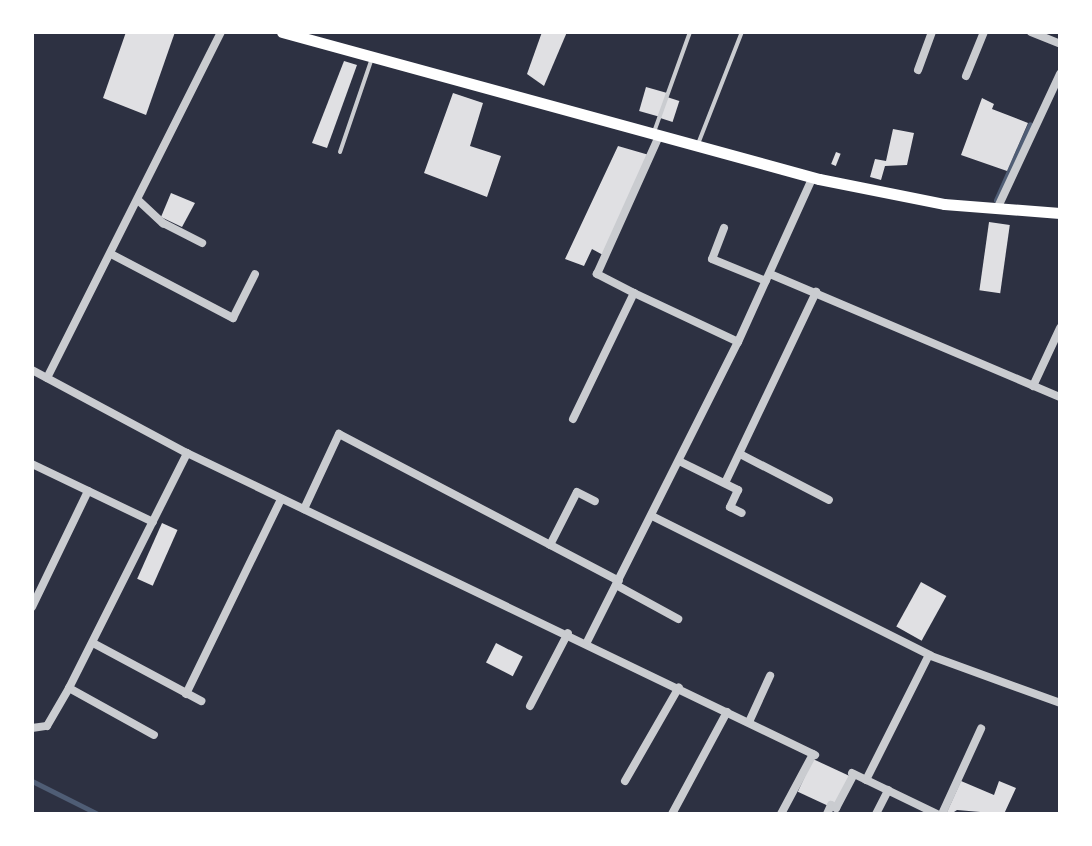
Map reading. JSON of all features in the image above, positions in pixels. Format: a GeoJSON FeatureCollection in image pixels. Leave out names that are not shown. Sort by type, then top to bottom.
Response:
{"type":"FeatureCollection","features":[{"type":"Feature","properties":{"kind":"main road"},"geometry":{"type":"LineString","coordinates":[[282,32],[813,177],[997,209],[1060,213]]}},
{"type":"Feature","properties":{"kind":"street"},"geometry":{"type":"LineString","coordinates":[[47,378],[139,201],[221,32]]}},
{"type":"Feature","properties":{"kind":"street"},"geometry":{"type":"LineString","coordinates":[[918,70],[932,32]]}},
{"type":"Feature","properties":{"kind":"street"},"geometry":{"type":"LineString","coordinates":[[966,76],[984,32]]}},
{"type":"Feature","properties":{"kind":"street"},"geometry":{"type":"LineString","coordinates":[[1031,32],[1060,44]]}},
{"type":"Feature","properties":{"kind":"street"},"geometry":{"type":"LineString","coordinates":[[997,209],[1060,74]]}},
{"type":"Feature","properties":{"kind":"street"},"geometry":{"type":"LineString","coordinates":[[656,135],[597,274],[738,342]]}},
{"type":"Feature","properties":{"kind":"street"},"geometry":{"type":"LineString","coordinates":[[587,642],[738,342],[813,177]]}},
{"type":"Feature","properties":{"kind":"street"},"geometry":{"type":"LineString","coordinates":[[139,201],[163,223],[202,243]]}},
{"type":"Feature","properties":{"kind":"street"},"geometry":{"type":"LineString","coordinates":[[724,228],[712,259],[816,292],[1060,397]]}},
{"type":"Feature","properties":{"kind":"street"},"geometry":{"type":"LineString","coordinates":[[111,254],[233,318],[255,274]]}},
{"type":"Feature","properties":{"kind":"street"},"geometry":{"type":"LineString","coordinates":[[725,483],[816,292]]}},
{"type":"Feature","properties":{"kind":"street"},"geometry":{"type":"LineString","coordinates":[[573,419],[634,293]]}},
{"type":"Feature","properties":{"kind":"street"},"geometry":{"type":"LineString","coordinates":[[1033,386],[1060,328]]}},
{"type":"Feature","properties":{"kind":"street"},"geometry":{"type":"LineString","coordinates":[[32,370],[187,453],[587,642],[814,754],[781,814]]}},
{"type":"Feature","properties":{"kind":"street"},"geometry":{"type":"LineString","coordinates":[[304,509],[339,434],[550,545],[678,619]]}},
{"type":"Feature","properties":{"kind":"street"},"geometry":{"type":"LineString","coordinates":[[32,728],[47,726],[69,688],[187,453]]}},
{"type":"Feature","properties":{"kind":"street"},"geometry":{"type":"LineString","coordinates":[[740,454],[829,500]]}},
{"type":"Feature","properties":{"kind":"street"},"geometry":{"type":"LineString","coordinates":[[679,461],[738,490],[730,507],[742,513]]}},
{"type":"Feature","properties":{"kind":"street"},"geometry":{"type":"LineString","coordinates":[[32,464],[153,522]]}},
{"type":"Feature","properties":{"kind":"street"},"geometry":{"type":"LineString","coordinates":[[32,607],[88,491]]}},
{"type":"Feature","properties":{"kind":"street"},"geometry":{"type":"LineString","coordinates":[[550,545],[577,492],[595,501]]}},
{"type":"Feature","properties":{"kind":"street"},"geometry":{"type":"LineString","coordinates":[[186,694],[281,499]]}},
{"type":"Feature","properties":{"kind":"street"},"geometry":{"type":"LineString","coordinates":[[652,516],[929,655],[1060,703]]}},
{"type":"Feature","properties":{"kind":"street"},"geometry":{"type":"LineString","coordinates":[[530,706],[568,633]]}},
{"type":"Feature","properties":{"kind":"street"},"geometry":{"type":"LineString","coordinates":[[93,643],[201,701]]}},
{"type":"Feature","properties":{"kind":"street"},"geometry":{"type":"LineString","coordinates":[[866,780],[929,655]]}},
{"type":"Feature","properties":{"kind":"street"},"geometry":{"type":"LineString","coordinates":[[749,722],[770,676]]}},
{"type":"Feature","properties":{"kind":"street"},"geometry":{"type":"LineString","coordinates":[[625,781],[679,687]]}},
{"type":"Feature","properties":{"kind":"street"},"geometry":{"type":"LineString","coordinates":[[69,688],[154,735]]}},
{"type":"Feature","properties":{"kind":"street"},"geometry":{"type":"LineString","coordinates":[[672,814],[727,712]]}},
{"type":"Feature","properties":{"kind":"street"},"geometry":{"type":"LineString","coordinates":[[827,814],[831,805],[836,808],[853,773],[940,814],[981,729]]}},
{"type":"Feature","properties":{"kind":"street"},"geometry":{"type":"LineString","coordinates":[[876,814],[888,790]]}},
{"type":"Feature","properties":{"kind":"lane"},"geometry":{"type":"LineString","coordinates":[[656,135],[690,32]]}},
{"type":"Feature","properties":{"kind":"lane"},"geometry":{"type":"LineString","coordinates":[[698,146],[742,32]]}},
{"type":"Feature","properties":{"kind":"lane"},"geometry":{"type":"LineString","coordinates":[[340,152],[373,56]]}},
{"type":"Feature","properties":{"kind":"building"},"geometry":{"type":"Polygon","coordinates":[[[126,32],[175,32],[146,115],[103,98],[126,32]]]}},
{"type":"Feature","properties":{"kind":"building"},"geometry":{"type":"Polygon","coordinates":[[[542,32],[567,32],[544,86],[527,74],[542,32]]]}},
{"type":"Feature","properties":{"kind":"building"},"geometry":{"type":"Polygon","coordinates":[[[344,61],[357,65],[327,148],[312,143],[344,61]]]}},
{"type":"Feature","properties":{"kind":"building"},"geometry":{"type":"Polygon","coordinates":[[[646,87],[667,93],[660,117],[639,111],[646,87]]]}},
{"type":"Feature","properties":{"kind":"building"},"geometry":{"type":"Polygon","coordinates":[[[453,93],[483,103],[470,146],[501,156],[487,197],[424,173],[453,93]]]}},
{"type":"Feature","properties":{"kind":"building"},"geometry":{"type":"Polygon","coordinates":[[[667,97],[679,101],[673,122],[660,118],[667,97]]]}},
{"type":"Feature","properties":{"kind":"building"},"geometry":{"type":"Polygon","coordinates":[[[982,98],[994,104],[992,109],[1028,123],[1007,171],[961,155],[982,98]]]}},
{"type":"Feature","properties":{"kind":"building"},"geometry":{"type":"Polygon","coordinates":[[[893,129],[914,133],[907,165],[885,166],[881,180],[870,177],[875,159],[886,161],[893,129]]]}},
{"type":"Feature","properties":{"kind":"building"},"geometry":{"type":"Polygon","coordinates":[[[618,146],[649,155],[603,255],[592,249],[584,266],[565,259],[618,146]]]}},
{"type":"Feature","properties":{"kind":"building"},"geometry":{"type":"Polygon","coordinates":[[[836,152],[841,154],[836,166],[831,164],[836,152]]]}},
{"type":"Feature","properties":{"kind":"building"},"geometry":{"type":"Polygon","coordinates":[[[171,193],[195,203],[182,227],[161,217],[171,193]]]}},
{"type":"Feature","properties":{"kind":"building"},"geometry":{"type":"Polygon","coordinates":[[[989,222],[1010,225],[1000,293],[979,290],[989,222]]]}},
{"type":"Feature","properties":{"kind":"building"},"geometry":{"type":"Polygon","coordinates":[[[162,523],[178,530],[153,586],[137,579],[162,523]]]}},
{"type":"Feature","properties":{"kind":"building"},"geometry":{"type":"Polygon","coordinates":[[[921,582],[946,596],[922,641],[896,627],[921,582]]]}},
{"type":"Feature","properties":{"kind":"building"},"geometry":{"type":"Polygon","coordinates":[[[496,643],[523,657],[513,676],[486,663],[496,643]]]}},
{"type":"Feature","properties":{"kind":"building"},"geometry":{"type":"Polygon","coordinates":[[[813,759],[850,776],[835,809],[798,792],[813,759]]]}},
{"type":"Feature","properties":{"kind":"building"},"geometry":{"type":"Polygon","coordinates":[[[961,781],[994,795],[999,781],[1016,788],[1004,814],[957,810],[951,814],[947,812],[961,781]]]}},
{"type":"Feature","properties":{"kind":"waterway"},"geometry":{"type":"LineString","coordinates":[[996,200],[1030,124]]}},
{"type":"Feature","properties":{"kind":"waterway"},"geometry":{"type":"LineString","coordinates":[[32,781],[98,814]]}}]}
